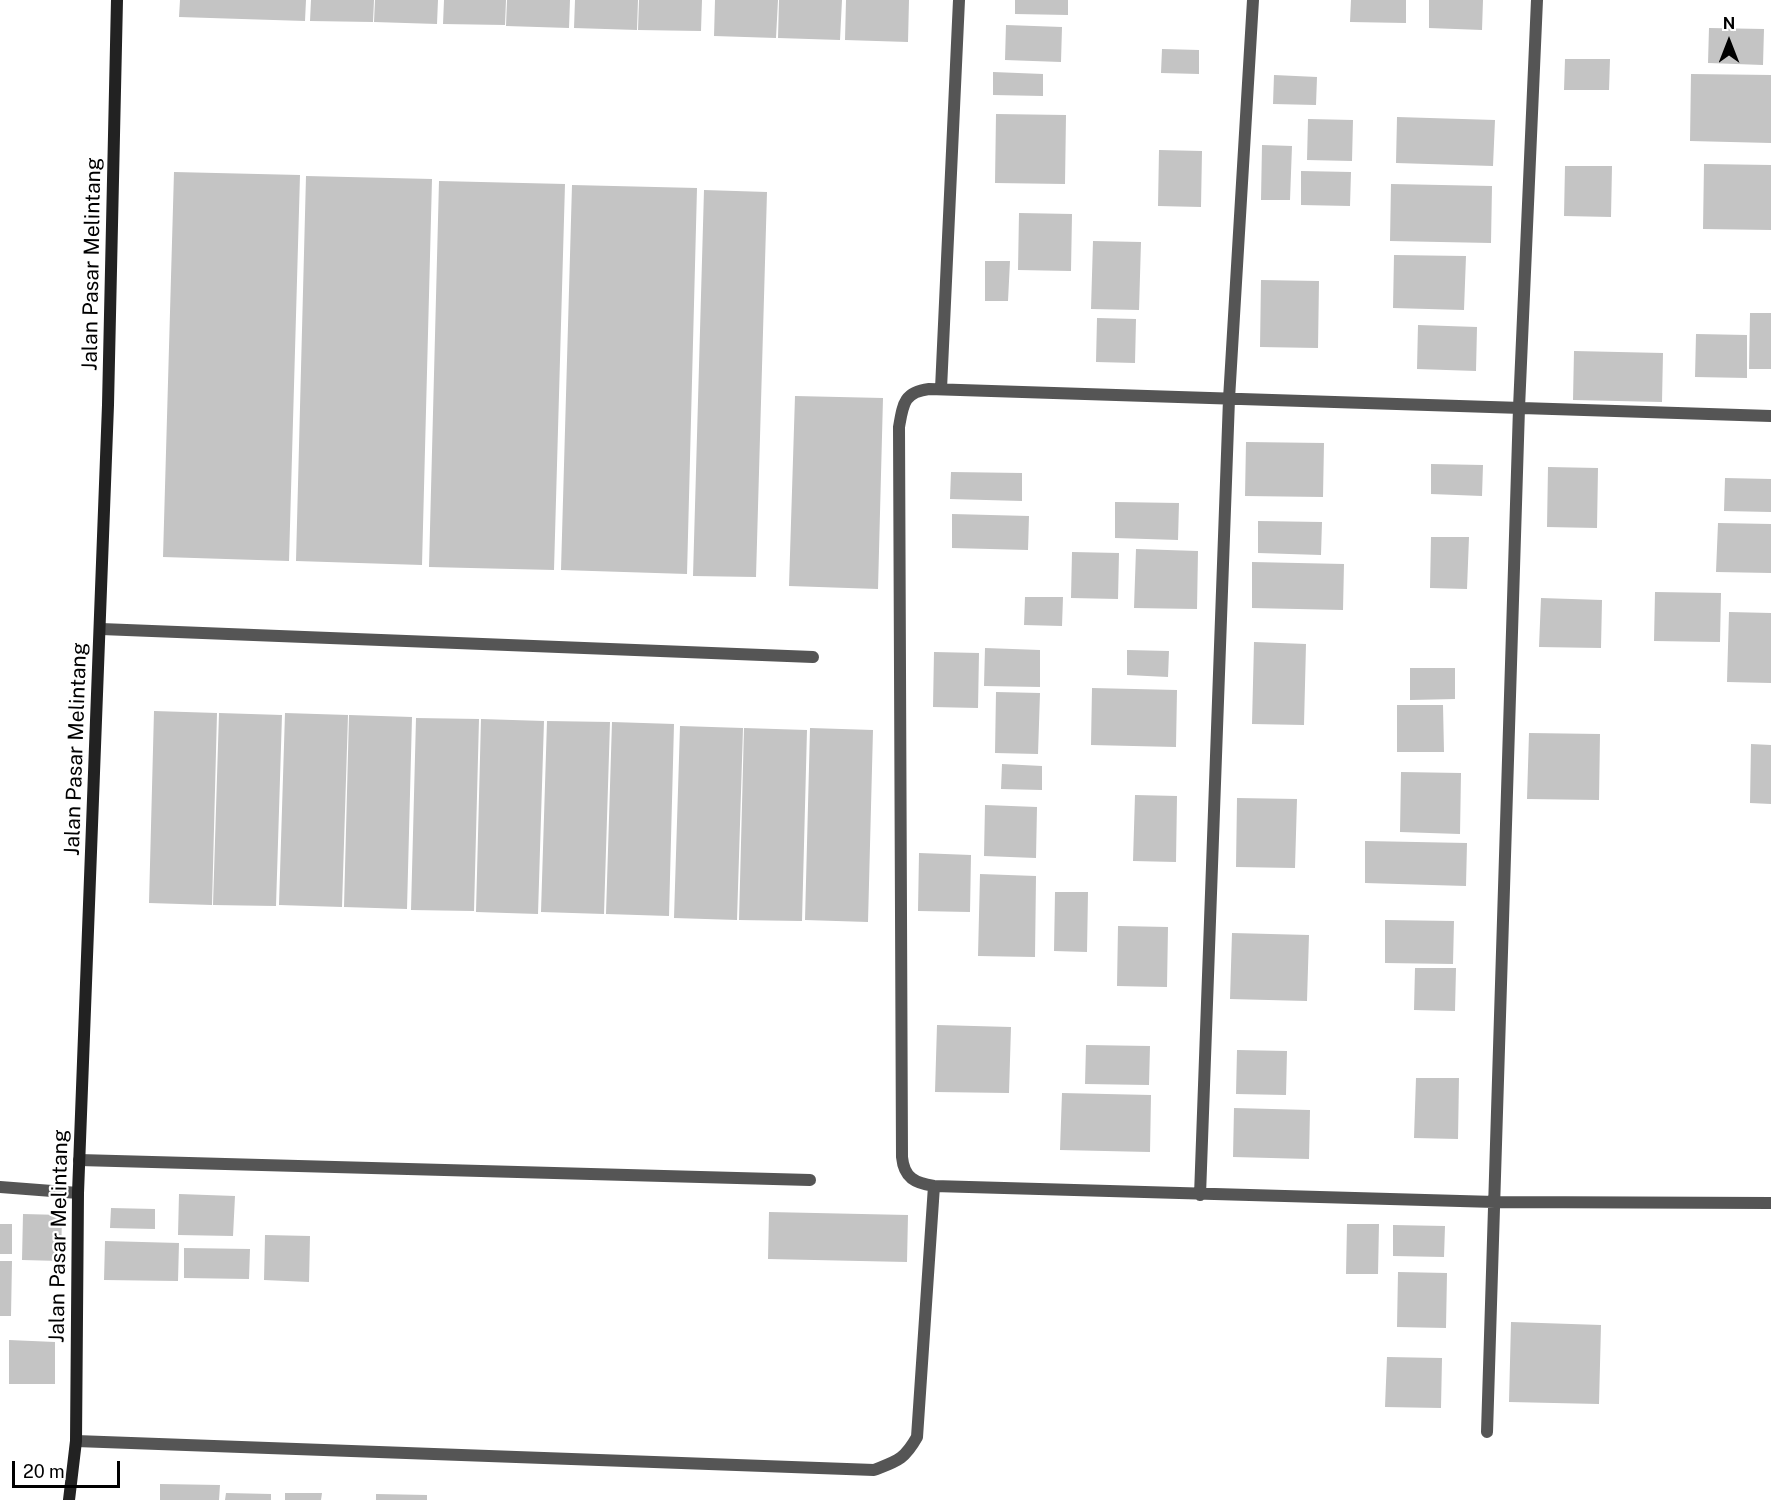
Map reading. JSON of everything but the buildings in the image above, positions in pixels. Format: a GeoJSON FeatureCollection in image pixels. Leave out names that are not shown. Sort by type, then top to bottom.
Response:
{"type":"FeatureCollection","features":[{"type":"Feature","properties":{"kind":"street","name":"Jalan Pasar Melintang"},"geometry":{"type":"LineString","coordinates":[[69,1500],[76,1442],[78,1192],[108,417],[117,0]]}},
{"type":"Feature","properties":{"kind":"street"},"geometry":{"type":"LineString","coordinates":[[941,389],[959,0]]}},
{"type":"Feature","properties":{"kind":"street"},"geometry":{"type":"LineString","coordinates":[[1200,1195],[1230,399],[1253,0]]}},
{"type":"Feature","properties":{"kind":"street"},"geometry":{"type":"LineString","coordinates":[[1487,1432],[1520,408],[1537,0]]}},
{"type":"Feature","properties":{"kind":"street"},"geometry":{"type":"LineString","coordinates":[[1771,417],[941,389],[918,390],[908,396],[902,408],[899,426],[902,1157],[909,1178],[914,1182],[934,1186],[1200,1195],[1495,1202],[1771,1203]]}},
{"type":"Feature","properties":{"kind":"street"},"geometry":{"type":"LineString","coordinates":[[100,629],[813,657]]}},
{"type":"Feature","properties":{"kind":"street"},"geometry":{"type":"LineString","coordinates":[[79,1160],[810,1180]]}},
{"type":"Feature","properties":{"kind":"street"},"geometry":{"type":"LineString","coordinates":[[76,1442],[874,1470],[908,1454],[917,1437],[934,1186]]}},
{"type":"Feature","properties":{"kind":"street"},"geometry":{"type":"LineString","coordinates":[[0,1187],[78,1192]]}}]}
